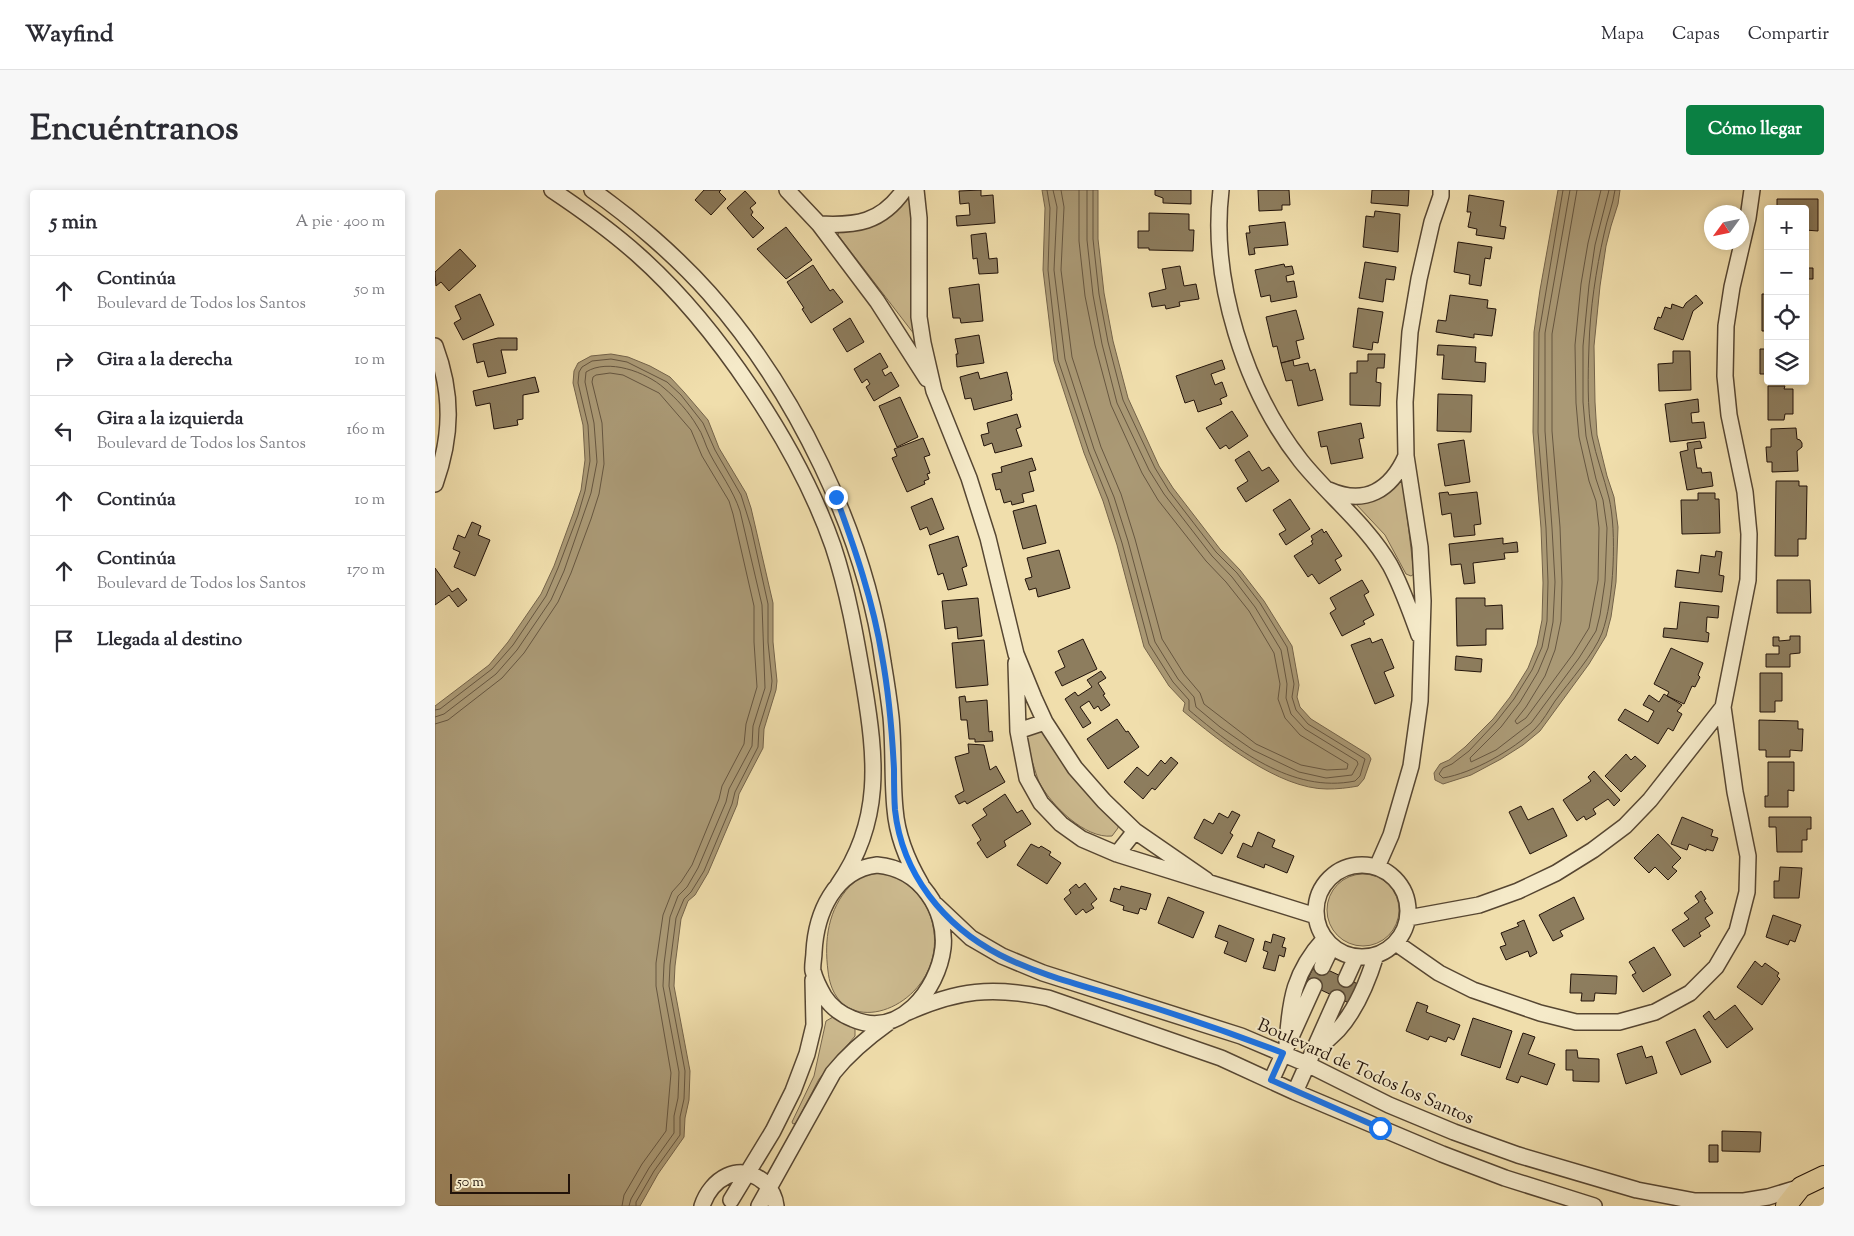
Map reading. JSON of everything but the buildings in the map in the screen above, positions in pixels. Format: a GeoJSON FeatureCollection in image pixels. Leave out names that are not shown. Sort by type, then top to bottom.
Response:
{"type":"FeatureCollection","features":[{"type":"Feature","properties":{"kind":"main road"},"geometry":{"type":"LineString","coordinates":[[1786,1206],[1801,1187],[1823,1175]]}},
{"type":"Feature","properties":{"kind":"street"},"geometry":{"type":"LineString","coordinates":[[552,190],[610,230],[639,255],[700,320],[722,348],[776,428],[819,510],[833,547],[854,624],[868,713],[872,757],[872,804],[869,820],[851,866],[826,904],[817,922],[814,943],[814,1025],[812,1042],[793,1091],[773,1131],[731,1200]]}},
{"type":"Feature","properties":{"kind":"street"},"geometry":{"type":"LineString","coordinates":[[592,190],[614,205],[649,235],[709,292],[762,360],[787,401],[836,497],[856,551],[869,597],[882,656],[891,717],[895,811],[912,870],[935,905],[941,922],[943,947],[939,968],[929,988],[906,1013]]}},
{"type":"Feature","properties":{"kind":"street"},"geometry":{"type":"LineString","coordinates":[[787,190],[819,224],[877,301],[934,392]]}},
{"type":"Feature","properties":{"kind":"street"},"geometry":{"type":"LineString","coordinates":[[819,224],[845,225],[867,221],[884,210],[904,190]]}},
{"type":"Feature","properties":{"kind":"street"},"geometry":{"type":"LineString","coordinates":[[916,190],[919,218],[919,317],[923,343],[934,392],[969,478],[985,529],[1016,654],[1045,722],[1075,768],[1104,801],[1135,831],[1206,880]]}},
{"type":"Feature","properties":{"kind":"street"},"geometry":{"type":"LineString","coordinates":[[1221,190],[1219,251],[1231,317],[1249,372],[1275,423],[1301,460],[1369,535],[1389,564],[1405,596],[1421,643]]}},
{"type":"Feature","properties":{"kind":"street"},"geometry":{"type":"LineString","coordinates":[[1377,867],[1391,835],[1411,766],[1420,701],[1423,601],[1420,547],[1406,456],[1405,402],[1410,332],[1419,279],[1441,190]]}},
{"type":"Feature","properties":{"kind":"street"},"geometry":{"type":"LineString","coordinates":[[1396,943],[1439,973],[1473,990],[1541,1013],[1576,1022],[1619,1022],[1655,1012],[1690,993],[1716,967],[1737,930],[1747,892],[1748,856],[1735,792],[1723,707],[1748,580],[1749,534],[1745,492],[1729,415],[1725,376],[1726,326],[1752,190]]}},
{"type":"Feature","properties":{"kind":"street"},"geometry":{"type":"LineString","coordinates":[[435,346],[442,364],[447,393],[449,428],[437,474]]}},
{"type":"Feature","properties":{"kind":"street"},"geometry":{"type":"LineString","coordinates":[[1325,488],[1342,496],[1367,495],[1391,482],[1399,472],[1406,456]]}},
{"type":"Feature","properties":{"kind":"street"},"geometry":{"type":"LineString","coordinates":[[1016,654],[1018,731],[1027,778],[1041,803],[1061,824],[1082,839],[1117,854],[1206,880],[1316,916]]}},
{"type":"Feature","properties":{"kind":"street"},"geometry":{"type":"LineString","coordinates":[[1408,918],[1479,905],[1510,894],[1556,873],[1593,850],[1625,826],[1650,800],[1723,707]]}},
{"type":"Feature","properties":{"kind":"street"},"geometry":{"type":"LineString","coordinates":[[1018,731],[1045,722]]}},
{"type":"Feature","properties":{"kind":"street"},"geometry":{"type":"LineString","coordinates":[[1117,854],[1135,831]]}},
{"type":"Feature","properties":{"kind":"street"},"geometry":{"type":"LineString","coordinates":[[838,885],[851,873],[867,866],[877,865],[904,872],[921,884]]}},
{"type":"Feature","properties":{"kind":"street"},"geometry":{"type":"LineString","coordinates":[[1361,865],[1377,867],[1398,881],[1405,892],[1408,918],[1404,931],[1396,943],[1387,950],[1375,955],[1356,957],[1343,953],[1328,942],[1319,927],[1316,916],[1317,900],[1323,886],[1333,875],[1347,867],[1361,865]]}},
{"type":"Feature","properties":{"kind":"street","name":"Boulevard de Todos los Santos"},"geometry":{"type":"LineString","coordinates":[[935,905],[971,938],[1002,956],[1043,973],[1241,1036],[1285,1048],[1310,1059],[1389,1105],[1454,1132],[1518,1155],[1637,1190],[1677,1198],[1717,1202],[1768,1197],[1801,1187]]}},
{"type":"Feature","properties":{"kind":"street"},"geometry":{"type":"LineString","coordinates":[[1285,1048],[1292,995],[1302,970],[1316,948],[1328,942]]}},
{"type":"Feature","properties":{"kind":"street"},"geometry":{"type":"LineString","coordinates":[[1323,967],[1328,942]]}},
{"type":"Feature","properties":{"kind":"street"},"geometry":{"type":"LineString","coordinates":[[1310,1059],[1338,1030],[1352,1012],[1371,972],[1375,955]]}},
{"type":"Feature","properties":{"kind":"street"},"geometry":{"type":"LineString","coordinates":[[1346,979],[1356,957]]}},
{"type":"Feature","properties":{"kind":"street"},"geometry":{"type":"LineString","coordinates":[[813,971],[822,992],[831,1006],[838,1011],[857,1021],[871,1024],[890,1022]]}},
{"type":"Feature","properties":{"kind":"street"},"geometry":{"type":"LineString","coordinates":[[1271,1080],[1314,986]]}},
{"type":"Feature","properties":{"kind":"street"},"geometry":{"type":"LineString","coordinates":[[759,1206],[815,1102],[837,1068],[849,1054],[867,1038],[906,1013],[932,1002],[960,994],[994,991],[1025,993],[1048,998],[1221,1058],[1295,1092],[1442,1154],[1505,1178],[1594,1206]]}},
{"type":"Feature","properties":{"kind":"street"},"geometry":{"type":"LineString","coordinates":[[1295,1092],[1337,998]]}},
{"type":"Feature","properties":{"kind":"street"},"geometry":{"type":"LineString","coordinates":[[1304,1007],[1328,1018]]}},
{"type":"Feature","properties":{"kind":"street"},"geometry":{"type":"LineString","coordinates":[[773,1131],[794,1142]]}},
{"type":"Feature","properties":{"kind":"street"},"geometry":{"type":"LineString","coordinates":[[703,1206],[711,1189],[726,1176],[737,1172],[748,1172],[760,1179],[770,1188],[775,1198],[776,1206]]}},
{"type":"Feature","properties":{"kind":"shaded area"},"geometry":{"type":"Polygon","coordinates":[[[906,198],[914,202],[914,334],[838,235],[840,229],[906,198]]]}},
{"type":"Feature","properties":{"kind":"shaded area"},"geometry":{"type":"Polygon","coordinates":[[[1398,480],[1403,482],[1414,574],[1411,576],[1406,574],[1385,535],[1355,503],[1398,480]]]}},
{"type":"Feature","properties":{"kind":"shaded area"},"geometry":{"type":"Polygon","coordinates":[[[1030,730],[1046,730],[1119,822],[1118,828],[1112,836],[1091,832],[1080,826],[1060,810],[1044,791],[1029,752],[1027,739],[1030,730]]]}},
{"type":"Feature","properties":{"kind":"shaded area"},"geometry":{"type":"Polygon","coordinates":[[[885,873],[905,883],[917,893],[926,905],[935,943],[928,970],[914,991],[894,1006],[873,1012],[852,1009],[836,996],[828,971],[827,937],[829,926],[837,905],[850,886],[864,876],[885,873]]]}},
{"type":"Feature","properties":{"kind":"shaded area"},"geometry":{"type":"Polygon","coordinates":[[[1370,874],[1389,884],[1397,896],[1399,910],[1397,924],[1389,936],[1377,944],[1356,946],[1337,936],[1329,924],[1327,903],[1337,884],[1349,876],[1370,874]]]}},
{"type":"Feature","properties":{"kind":"shaded area"},"geometry":{"type":"Polygon","coordinates":[[[833,1017],[855,1029],[855,1036],[819,1079],[796,1123],[793,1124],[792,1122],[814,1076],[826,1021],[833,1017]]]}},
{"type":"Feature","properties":{"kind":"water"},"geometry":{"type":"Polygon","coordinates":[[[1042,190],[1098,190],[1098,239],[1104,293],[1113,341],[1128,398],[1159,466],[1173,488],[1220,549],[1240,570],[1264,601],[1292,646],[1299,685],[1297,697],[1300,707],[1311,719],[1369,755],[1371,759],[1364,779],[1358,786],[1331,789],[1309,787],[1289,781],[1270,772],[1232,749],[1183,711],[1185,703],[1169,686],[1144,647],[1117,545],[1054,361],[1043,270],[1045,208],[1042,190]]]}},
{"type":"Feature","properties":{"kind":"water"},"geometry":{"type":"Polygon","coordinates":[[[1558,190],[1620,190],[1606,246],[1594,346],[1597,435],[1614,497],[1618,527],[1616,582],[1611,617],[1606,636],[1589,664],[1540,731],[1501,759],[1471,775],[1443,784],[1435,780],[1434,773],[1440,764],[1449,760],[1465,747],[1493,719],[1510,697],[1528,668],[1537,645],[1542,620],[1541,528],[1533,432],[1534,332],[1558,190]]]}},
{"type":"Feature","properties":{"kind":"water"},"geometry":{"type":"Polygon","coordinates":[[[611,354],[628,357],[670,377],[708,420],[719,448],[746,493],[773,603],[773,642],[777,681],[764,729],[763,748],[739,794],[737,805],[708,873],[695,895],[688,901],[681,919],[674,986],[690,1071],[689,1100],[685,1118],[684,1137],[658,1174],[640,1206],[435,1206],[435,706],[489,665],[508,642],[541,594],[554,566],[581,490],[585,460],[583,425],[573,383],[574,371],[578,363],[591,356],[611,354]]]}},
{"type":"Feature","properties":{"kind":"route"},"geometry":{"type":"LineString","coordinates":[[836,497],[856,551],[869,597],[882,656],[891,717],[895,811],[900,835],[912,870],[935,905],[971,938],[1002,956],[1043,973],[1241,1036],[1283,1053],[1271,1080],[1380,1128]]}}]}
